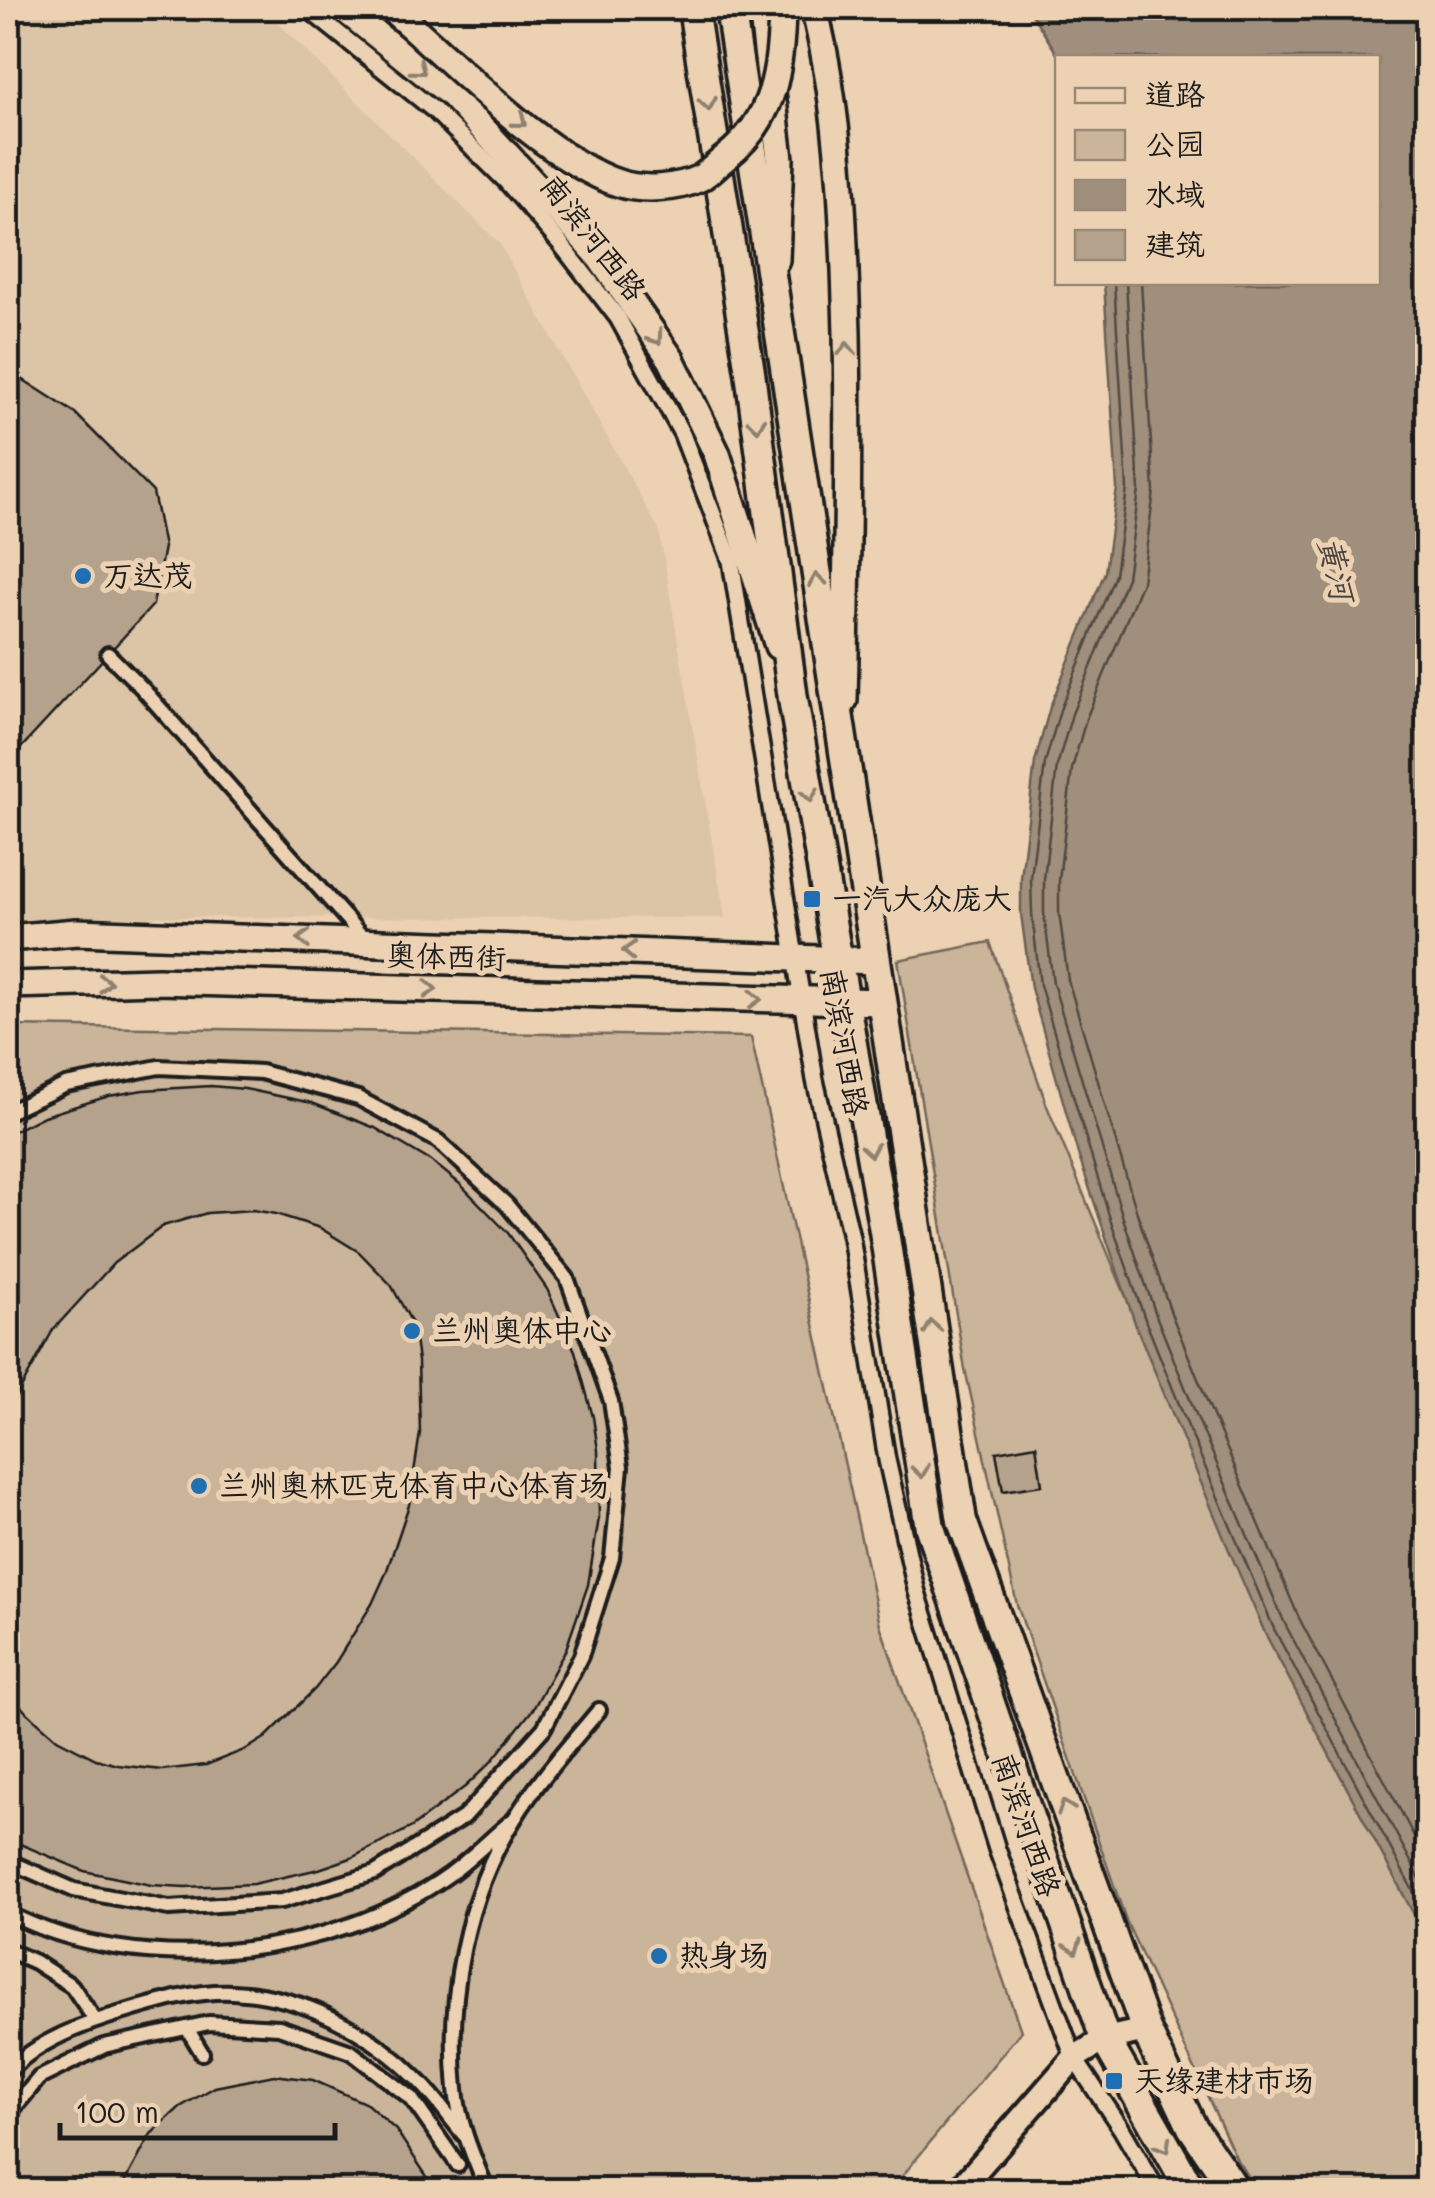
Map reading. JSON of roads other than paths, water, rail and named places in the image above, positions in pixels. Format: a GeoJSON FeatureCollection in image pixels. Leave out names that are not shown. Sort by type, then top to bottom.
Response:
{"type":"FeatureCollection","features":[{"type":"Feature","properties":{"kind":"highway","name":"南滨河西路"},"geometry":{"type":"LineString","coordinates":[[693,8],[750,372],[794,699],[930,1528],[1105,2039],[1191,2190]]}},
{"type":"Feature","properties":{"kind":"highway","name":"南滨河西路"},"geometry":{"type":"LineString","coordinates":[[730,8],[962,1521],[1146,2030],[1192,2127],[1234,2190]]}},
{"type":"Feature","properties":{"kind":"main road"},"geometry":{"type":"LineString","coordinates":[[343,8],[452,95],[596,252],[670,359],[716,454],[794,699]]}},
{"type":"Feature","properties":{"kind":"main road"},"geometry":{"type":"LineString","coordinates":[[762,8],[780,159],[774,305]]}},
{"type":"Feature","properties":{"kind":"main road"},"geometry":{"type":"LineString","coordinates":[[392,9],[523,124],[581,166],[620,184],[664,188],[700,178],[742,145],[764,112],[781,59],[782,8]]}},
{"type":"Feature","properties":{"kind":"main road"},"geometry":{"type":"LineString","coordinates":[[814,8],[827,59],[844,198],[850,482],[843,746]]}},
{"type":"Feature","properties":{"kind":"main road","name":"奥体西街"},"geometry":{"type":"LineString","coordinates":[[8,938],[77,932],[876,961]]}},
{"type":"Feature","properties":{"kind":"main road","name":"奥体西街"},"geometry":{"type":"LineString","coordinates":[[8,985],[158,982],[882,1002]]}},
{"type":"Feature","properties":{"kind":"main road"},"geometry":{"type":"LineString","coordinates":[[960,2190],[1074,2058],[1105,2039],[1146,2030]]}},
{"type":"Feature","properties":{"kind":"street","name":"南滨河西路"},"geometry":{"type":"LineString","coordinates":[[307,8],[435,112],[518,194],[618,318],[682,434],[731,561],[815,1080],[851,1236],[887,1460],[916,1589],[997,1849],[1074,2058],[1122,2128],[1157,2190]]}},
{"type":"Feature","properties":{"kind":"street"},"geometry":{"type":"LineString","coordinates":[[108,654],[367,942]]}},
{"type":"Feature","properties":{"kind":"street"},"geometry":{"type":"LineString","coordinates":[[8,1112],[66,1085],[159,1067],[261,1072],[358,1098],[438,1141],[507,1205],[567,1278],[612,1401],[621,1467],[612,1558],[582,1656],[544,1728],[464,1817],[375,1873],[282,1901],[169,1908],[74,1890],[8,1861]]}},
{"type":"Feature","properties":{"kind":"street"},"geometry":{"type":"LineString","coordinates":[[8,1914],[32,1926],[106,1946],[188,1954],[276,1945],[365,1920],[449,1875],[513,1820],[599,1710]]}},
{"type":"Feature","properties":{"kind":"street"},"geometry":{"type":"LineString","coordinates":[[487,2190],[465,2136],[456,2090],[454,2014],[463,1945],[480,1890],[513,1820]]}},
{"type":"Feature","properties":{"kind":"street"},"geometry":{"type":"LineString","coordinates":[[8,1950],[72,1986],[96,2020]]}},
{"type":"Feature","properties":{"kind":"street"},"geometry":{"type":"LineString","coordinates":[[10,2065],[96,2020],[166,2000],[232,1992],[298,2004],[354,2028],[416,2078],[465,2136]]}},
{"type":"Feature","properties":{"kind":"street"},"geometry":{"type":"LineString","coordinates":[[8,2115],[39,2078],[104,2046],[209,2023],[278,2027],[351,2052],[411,2098],[458,2164]]}},
{"type":"Feature","properties":{"kind":"street"},"geometry":{"type":"LineString","coordinates":[[187,2028],[202,2053]]}},
{"type":"Feature","properties":{"kind":"water","name":"黄河"},"geometry":{"type":"Polygon","coordinates":[[[1028,8],[1427,8],[1427,1939],[1265,1633],[1136,1326],[1078,1154],[1031,988],[1021,914],[1021,878],[1035,762],[1050,707],[1105,572],[1117,488],[1104,285],[1380,285],[1380,55],[1058,55],[1028,8]]]}},
{"type":"Feature","properties":{"kind":"place","name":"万达茂"},"geometry":{"type":"Point","coordinates":[83,576]}},
{"type":"Feature","properties":{"kind":"place","name":"一汽大众庞大"},"geometry":{"type":"Point","coordinates":[812,899]}},
{"type":"Feature","properties":{"kind":"place","name":"兰州奥体中心"},"geometry":{"type":"Point","coordinates":[412,1331]}},
{"type":"Feature","properties":{"kind":"place","name":"兰州奥林匹克体育中心体育场"},"geometry":{"type":"Point","coordinates":[199,1486]}},
{"type":"Feature","properties":{"kind":"place","name":"热身场"},"geometry":{"type":"Point","coordinates":[659,1956]}},
{"type":"Feature","properties":{"kind":"place","name":"天缘建材市场"},"geometry":{"type":"Point","coordinates":[1114,2081]}}]}
